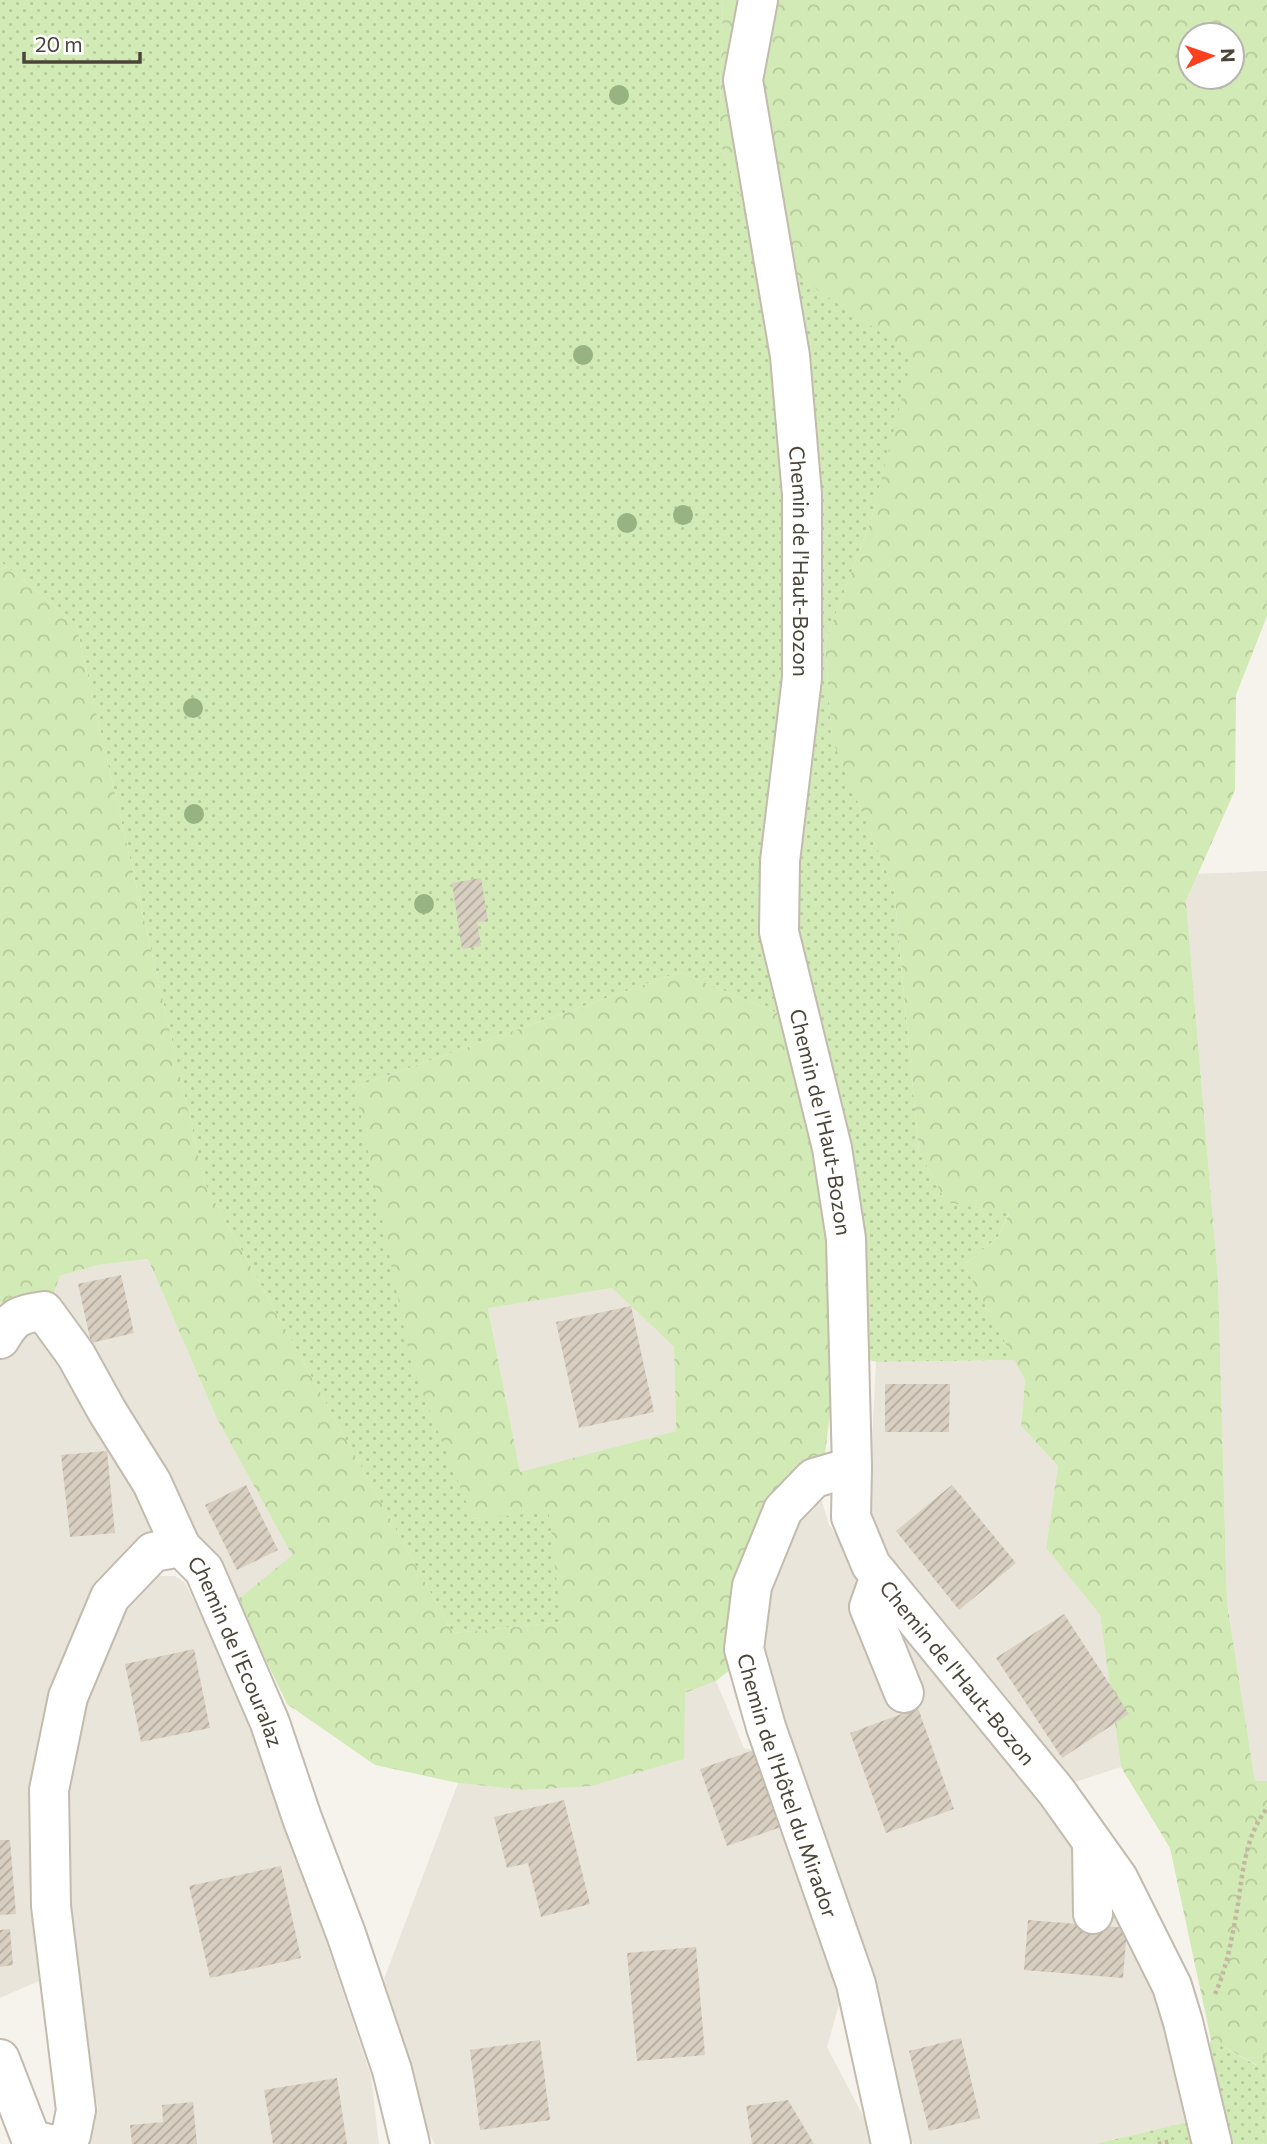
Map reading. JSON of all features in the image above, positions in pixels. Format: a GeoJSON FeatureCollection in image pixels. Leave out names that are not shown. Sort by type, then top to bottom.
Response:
{"type":"FeatureCollection","features":[{"type":"Feature","properties":{"kind":"street","name":"Chemin de l'Haut-Bozon"},"geometry":{"type":"LineString","coordinates":[[758,0],[743,80],[790,356],[802,495],[802,678],[780,861],[779,932],[832,1148],[846,1239],[851,1517],[871,1565],[1056,1791],[1118,1878],[1172,1986],[1212,2144]]}},
{"type":"Feature","properties":{"kind":"street"},"geometry":{"type":"LineString","coordinates":[[0,1339],[11,1320],[27,1313],[44,1311],[76,1355],[152,1483],[181,1547]]}},
{"type":"Feature","properties":{"kind":"street","name":"Chemin de l'Hôtel du Mirador"},"geometry":{"type":"LineString","coordinates":[[852,1467],[814,1478],[783,1510],[752,1586],[744,1650],[766,1727],[856,1984],[891,2144]]}},
{"type":"Feature","properties":{"kind":"street","name":"Chemin de l'Ecouralaz"},"geometry":{"type":"LineString","coordinates":[[60,2144],[71,2135],[76,2110],[51,1906],[49,1790],[68,1697],[110,1597],[153,1552],[181,1547],[204,1570],[270,1723],[392,2070],[410,2144]]}},
{"type":"Feature","properties":{"kind":"street"},"geometry":{"type":"LineString","coordinates":[[880,1576],[869,1607],[904,1693]]}},
{"type":"Feature","properties":{"kind":"street"},"geometry":{"type":"LineString","coordinates":[[1092,1842],[1093,1914]]}},
{"type":"Feature","properties":{"kind":"street"},"geometry":{"type":"LineString","coordinates":[[0,2059],[31,2139],[48,2144]]}},
{"type":"Feature","properties":{"kind":"path"},"geometry":{"type":"LineString","coordinates":[[1183,2022],[1210,2006],[1217,1990],[1225,1967],[1237,1910],[1245,1853],[1256,1823],[1267,1808]]}},
{"type":"Feature","properties":{"kind":"shaded area"},"geometry":{"type":"Polygon","coordinates":[[[1267,871],[1267,1781],[1255,1781],[1227,1603],[1218,1279],[1186,901],[1198,874],[1267,871]]]}},
{"type":"Feature","properties":{"kind":"shaded area"},"geometry":{"type":"Polygon","coordinates":[[[148,1259],[216,1417],[292,1555],[237,1600],[172,1530],[92,1590],[54,1688],[28,1788],[31,1912],[39,1981],[0,1998],[0,1302],[40,1329],[60,1276],[98,1265],[148,1259]]]}},
{"type":"Feature","properties":{"kind":"shaded area"},"geometry":{"type":"Polygon","coordinates":[[[612,1288],[674,1347],[676,1431],[520,1473],[488,1307],[612,1288]]]}},
{"type":"Feature","properties":{"kind":"shaded area"},"geometry":{"type":"Polygon","coordinates":[[[1015,1360],[1025,1380],[1021,1426],[1058,1466],[1046,1548],[1100,1615],[1121,1767],[1063,1786],[879,1554],[868,1521],[876,1362],[1015,1360]]]}},
{"type":"Feature","properties":{"kind":"shaded area"},"geometry":{"type":"Polygon","coordinates":[[[820,1495],[829,1525],[904,1629],[1046,1801],[1119,1903],[1158,1993],[1192,2121],[1095,2144],[913,2144],[869,1982],[755,1650],[762,1591],[795,1517],[820,1495]]]}},
{"type":"Feature","properties":{"kind":"shaded area"},"geometry":{"type":"Polygon","coordinates":[[[157,1576],[175,1576],[185,1583],[226,1665],[269,1771],[371,2076],[379,2144],[88,2144],[98,2107],[82,2045],[68,1902],[65,1804],[80,1710],[121,1613],[157,1576]]]}},
{"type":"Feature","properties":{"kind":"shaded area"},"geometry":{"type":"Polygon","coordinates":[[[716,1681],[744,1748],[761,1752],[845,1983],[827,2047],[874,2137],[875,2144],[435,2144],[418,2115],[409,2059],[384,1979],[458,1783],[524,1790],[685,1693],[716,1681]]]}},
{"type":"Feature","properties":{"kind":"green space"},"geometry":{"type":"Polygon","coordinates":[[[0,0],[723,0],[719,140],[762,253],[914,354],[871,520],[825,643],[832,738],[894,890],[919,1151],[946,1202],[1009,1213],[998,1237],[964,1265],[1015,1360],[876,1362],[838,1348],[777,1013],[680,972],[355,1087],[473,1519],[549,1511],[562,1622],[453,1633],[205,1184],[76,624],[0,561],[0,0]]]}},
{"type":"Feature","properties":{"kind":"green space"},"geometry":{"type":"Polygon","coordinates":[[[723,0],[1267,0],[1267,616],[1236,695],[1235,790],[1186,901],[1218,1279],[1227,1603],[1255,1781],[1267,1781],[1267,2057],[1257,2065],[1211,2040],[1170,1848],[1121,1767],[1100,1615],[1046,1548],[1058,1466],[1021,1426],[1025,1380],[964,1265],[998,1237],[1009,1214],[946,1202],[919,1151],[894,890],[832,739],[825,643],[871,520],[913,354],[762,253],[719,140],[723,0]]]}},
{"type":"Feature","properties":{"kind":"green space"},"geometry":{"type":"Polygon","coordinates":[[[0,561],[76,624],[205,1184],[453,1633],[561,1622],[549,1512],[473,1519],[412,1367],[355,1087],[680,972],[777,1013],[831,1223],[838,1348],[820,1495],[795,1517],[762,1591],[755,1650],[716,1681],[685,1693],[684,1759],[591,1786],[524,1790],[458,1783],[375,1765],[287,1704],[237,1600],[292,1555],[216,1417],[148,1259],[98,1265],[60,1276],[40,1330],[0,1302],[0,561]],[[612,1288],[488,1308],[520,1472],[676,1431],[674,1347],[612,1288]]]}},
{"type":"Feature","properties":{"kind":"green space"},"geometry":{"type":"Polygon","coordinates":[[[1211,2040],[1256,2065],[1267,2057],[1267,2144],[1095,2144],[1192,2121],[1211,2040]]]}},
{"type":"Feature","properties":{"kind":"building"},"geometry":{"type":"Polygon","coordinates":[[[481,878],[488,921],[477,922],[481,946],[462,949],[452,883],[481,878]]]}},
{"type":"Feature","properties":{"kind":"building"},"geometry":{"type":"Polygon","coordinates":[[[121,1275],[134,1333],[91,1343],[78,1284],[121,1275]]]}},
{"type":"Feature","properties":{"kind":"building"},"geometry":{"type":"Polygon","coordinates":[[[631,1306],[654,1412],[579,1428],[556,1322],[631,1306]]]}},
{"type":"Feature","properties":{"kind":"building"},"geometry":{"type":"Polygon","coordinates":[[[885,1384],[950,1384],[949,1432],[885,1432],[885,1384]]]}},
{"type":"Feature","properties":{"kind":"building"},"geometry":{"type":"Polygon","coordinates":[[[107,1451],[115,1533],[70,1537],[61,1455],[107,1451]]]}},
{"type":"Feature","properties":{"kind":"building"},"geometry":{"type":"Polygon","coordinates":[[[246,1485],[278,1550],[237,1570],[205,1505],[246,1485]]]}},
{"type":"Feature","properties":{"kind":"building"},"geometry":{"type":"Polygon","coordinates":[[[952,1485],[1016,1563],[959,1610],[896,1531],[952,1485]]]}},
{"type":"Feature","properties":{"kind":"building"},"geometry":{"type":"Polygon","coordinates":[[[1064,1614],[1129,1714],[1062,1758],[996,1658],[1064,1614]]]}},
{"type":"Feature","properties":{"kind":"building"},"geometry":{"type":"Polygon","coordinates":[[[194,1649],[210,1728],[141,1742],[125,1664],[194,1649]]]}},
{"type":"Feature","properties":{"kind":"building"},"geometry":{"type":"Polygon","coordinates":[[[918,1708],[954,1809],[886,1833],[850,1733],[918,1708]]]}},
{"type":"Feature","properties":{"kind":"building"},"geometry":{"type":"Polygon","coordinates":[[[754,1750],[781,1827],[727,1846],[700,1769],[754,1750]]]}},
{"type":"Feature","properties":{"kind":"building"},"geometry":{"type":"Polygon","coordinates":[[[564,1800],[590,1904],[541,1917],[528,1863],[507,1868],[494,1817],[564,1800]]]}},
{"type":"Feature","properties":{"kind":"building"},"geometry":{"type":"Polygon","coordinates":[[[0,1840],[10,1840],[16,1914],[0,1915],[0,1840]]]}},
{"type":"Feature","properties":{"kind":"building"},"geometry":{"type":"Polygon","coordinates":[[[281,1866],[301,1958],[210,1978],[189,1886],[281,1866]]]}},
{"type":"Feature","properties":{"kind":"building"},"geometry":{"type":"Polygon","coordinates":[[[1028,1920],[1127,1928],[1123,1978],[1024,1970],[1028,1920]]]}},
{"type":"Feature","properties":{"kind":"building"},"geometry":{"type":"Polygon","coordinates":[[[10,1929],[13,1965],[0,1967],[0,1930],[10,1929]]]}},
{"type":"Feature","properties":{"kind":"building"},"geometry":{"type":"Polygon","coordinates":[[[696,1947],[705,2055],[637,2061],[627,1953],[696,1947]]]}},
{"type":"Feature","properties":{"kind":"building"},"geometry":{"type":"Polygon","coordinates":[[[961,2038],[980,2118],[929,2131],[909,2051],[961,2038]]]}},
{"type":"Feature","properties":{"kind":"building"},"geometry":{"type":"Polygon","coordinates":[[[540,2040],[550,2120],[480,2130],[470,2050],[540,2040]]]}},
{"type":"Feature","properties":{"kind":"building"},"geometry":{"type":"Polygon","coordinates":[[[337,2078],[347,2144],[273,2144],[264,2090],[337,2078]]]}},
{"type":"Feature","properties":{"kind":"building"},"geometry":{"type":"Polygon","coordinates":[[[788,2100],[814,2144],[752,2144],[746,2106],[788,2100]]]}},
{"type":"Feature","properties":{"kind":"building"},"geometry":{"type":"Polygon","coordinates":[[[193,2102],[197,2144],[132,2144],[130,2125],[163,2122],[162,2105],[193,2102]]]}}]}
